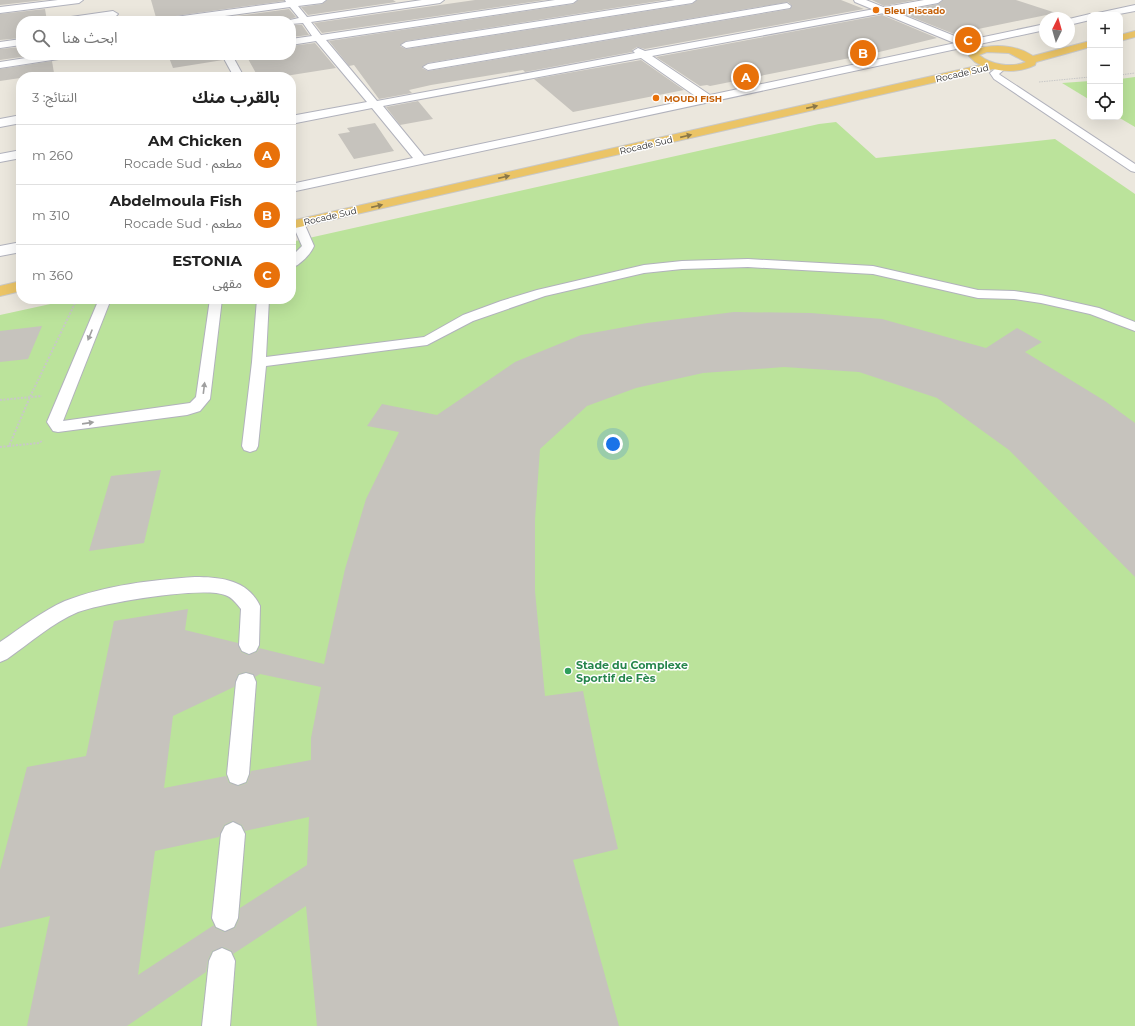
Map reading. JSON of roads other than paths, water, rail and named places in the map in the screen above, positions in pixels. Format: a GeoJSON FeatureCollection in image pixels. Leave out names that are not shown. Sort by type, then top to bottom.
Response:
{"type":"FeatureCollection","features":[{"type":"Feature","properties":{"kind":"highway"},"geometry":{"type":"LineString","coordinates":[[1125,27],[1135,24]]}},
{"type":"Feature","properties":{"kind":"highway"},"geometry":{"type":"LineString","coordinates":[[1123,37],[1135,34]]}},
{"type":"Feature","properties":{"kind":"highway"},"geometry":{"type":"LineString","coordinates":[[1076,38],[1087,35]]}},
{"type":"Feature","properties":{"kind":"highway"},"geometry":{"type":"LineString","coordinates":[[1009,50],[1019,53],[1031,60],[1087,45]]}},
{"type":"Feature","properties":{"kind":"highway"},"geometry":{"type":"LineString","coordinates":[[1009,50],[1031,47]]}},
{"type":"Feature","properties":{"kind":"highway","name":"Rocade Sud"},"geometry":{"type":"LineString","coordinates":[[474,171],[978,54],[993,49],[1009,50]]}},
{"type":"Feature","properties":{"kind":"highway"},"geometry":{"type":"LineString","coordinates":[[978,54],[998,67]]}},
{"type":"Feature","properties":{"kind":"highway","name":"Rocade Sud"},"geometry":{"type":"LineString","coordinates":[[296,224],[998,67],[1028,66],[1032,63],[1031,60]]}},
{"type":"Feature","properties":{"kind":"highway"},"geometry":{"type":"LineString","coordinates":[[0,291],[16,279]]}},
{"type":"Feature","properties":{"kind":"street"},"geometry":{"type":"LineString","coordinates":[[0,10],[79,0]]}},
{"type":"Feature","properties":{"kind":"street"},"geometry":{"type":"LineString","coordinates":[[217,16],[291,2],[322,0]]}},
{"type":"Feature","properties":{"kind":"street"},"geometry":{"type":"LineString","coordinates":[[362,0],[373,10]]}},
{"type":"Feature","properties":{"kind":"street"},"geometry":{"type":"LineString","coordinates":[[296,21],[440,0]]}},
{"type":"Feature","properties":{"kind":"street"},"geometry":{"type":"LineString","coordinates":[[296,41],[559,1],[574,0]]}},
{"type":"Feature","properties":{"kind":"street"},"geometry":{"type":"LineString","coordinates":[[406,45],[692,0]]}},
{"type":"Feature","properties":{"kind":"street"},"geometry":{"type":"LineString","coordinates":[[422,62],[615,36],[790,8],[772,0]]}},
{"type":"Feature","properties":{"kind":"street"},"geometry":{"type":"LineString","coordinates":[[858,0],[966,44],[978,54]]}},
{"type":"Feature","properties":{"kind":"street"},"geometry":{"type":"LineString","coordinates":[[296,119],[938,0]]}},
{"type":"Feature","properties":{"kind":"street"},"geometry":{"type":"LineString","coordinates":[[559,1],[645,55],[708,99]]}},
{"type":"Feature","properties":{"kind":"street"},"geometry":{"type":"LineString","coordinates":[[291,2],[319,38],[422,161]]}},
{"type":"Feature","properties":{"kind":"street"},"geometry":{"type":"LineString","coordinates":[[199,5],[205,16]]}},
{"type":"Feature","properties":{"kind":"street"},"geometry":{"type":"LineString","coordinates":[[1116,12],[1135,8]]}},
{"type":"Feature","properties":{"kind":"street"},"geometry":{"type":"LineString","coordinates":[[99,16],[113,14]]}},
{"type":"Feature","properties":{"kind":"street"},"geometry":{"type":"LineString","coordinates":[[808,16],[821,22]]}},
{"type":"Feature","properties":{"kind":"street"},"geometry":{"type":"LineString","coordinates":[[1075,21],[1087,18]]}},
{"type":"Feature","properties":{"kind":"street"},"geometry":{"type":"LineString","coordinates":[[389,28],[452,91]]}},
{"type":"Feature","properties":{"kind":"street"},"geometry":{"type":"LineString","coordinates":[[296,185],[422,161],[1039,28]]}},
{"type":"Feature","properties":{"kind":"street"},"geometry":{"type":"LineString","coordinates":[[0,45],[16,43]]}},
{"type":"Feature","properties":{"kind":"street"},"geometry":{"type":"LineString","coordinates":[[0,65],[32,60]]}},
{"type":"Feature","properties":{"kind":"street"},"geometry":{"type":"LineString","coordinates":[[230,60],[236,72]]}},
{"type":"Feature","properties":{"kind":"street"},"geometry":{"type":"LineString","coordinates":[[0,122],[16,120]]}},
{"type":"Feature","properties":{"kind":"street"},"geometry":{"type":"LineString","coordinates":[[0,158],[16,155]]}},
{"type":"Feature","properties":{"kind":"street"},"geometry":{"type":"LineString","coordinates":[[0,251],[16,247]]}},
{"type":"Feature","properties":{"kind":"lane"},"geometry":{"type":"LineString","coordinates":[[998,67],[994,73],[997,77],[1135,169]]}},
{"type":"Feature","properties":{"kind":"lane"},"geometry":{"type":"LineString","coordinates":[[296,226],[308,246],[307,249],[296,259]]}},
{"type":"Feature","properties":{"kind":"lane"},"geometry":{"type":"LineString","coordinates":[[259,362],[427,341],[468,318],[541,293],[644,269],[682,265],[768,263],[873,270],[978,294],[1014,295],[1041,299],[1094,311],[1135,328]]}},
{"type":"Feature","properties":{"kind":"lane"},"geometry":{"type":"LineString","coordinates":[[103,304],[55,422],[58,427],[187,410],[195,406],[203,399],[215,304]]}},
{"type":"Feature","properties":{"kind":"lane"},"geometry":{"type":"LineString","coordinates":[[250,446],[259,362],[263,304]]}},
{"type":"Feature","properties":{"kind":"lane"},"geometry":{"type":"LineString","coordinates":[[0,654],[42,624],[72,607],[101,597],[194,584],[226,587],[239,593],[251,606],[249,645]]}},
{"type":"Feature","properties":{"kind":"lane"},"geometry":{"type":"LineString","coordinates":[[238,774],[246,682]]}},
{"type":"Feature","properties":{"kind":"lane"},"geometry":{"type":"LineString","coordinates":[[225,918],[232,834]]}},
{"type":"Feature","properties":{"kind":"lane"},"geometry":{"type":"LineString","coordinates":[[216,1026],[222,961]]}},
{"type":"Feature","properties":{"kind":"place","name":"Bleu Piscado"},"geometry":{"type":"Point","coordinates":[876,10]}},
{"type":"Feature","properties":{"kind":"place","name":"ESTONIA"},"geometry":{"type":"Point","coordinates":[968,40]}},
{"type":"Feature","properties":{"kind":"place","name":"Abdelmoula Fish"},"geometry":{"type":"Point","coordinates":[863,53]}},
{"type":"Feature","properties":{"kind":"place","name":"AM Chicken"},"geometry":{"type":"Point","coordinates":[746,77]}},
{"type":"Feature","properties":{"kind":"place","name":"MOUDI FISH"},"geometry":{"type":"Point","coordinates":[656,98]}},
{"type":"Feature","properties":{"kind":"place","name":"Stade du Complexe Sportif de Fès"},"geometry":{"type":"Point","coordinates":[568,671]}}]}
